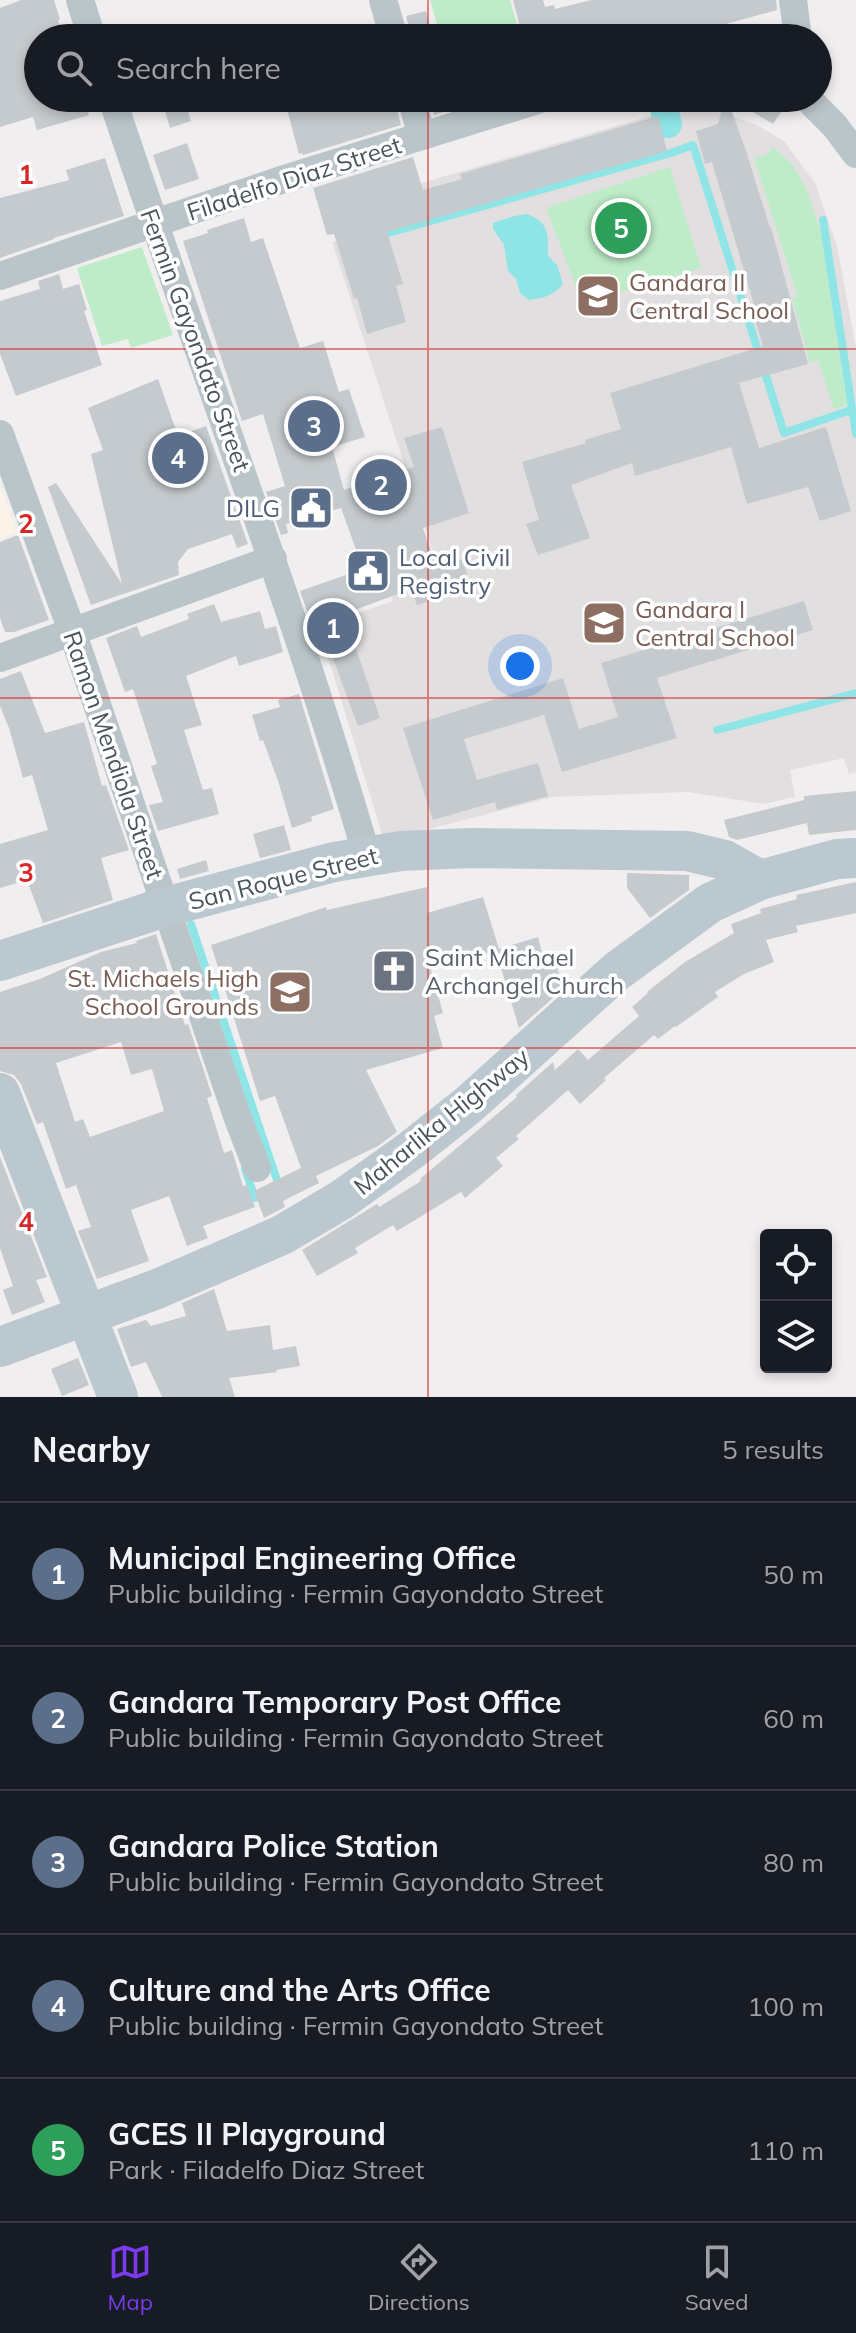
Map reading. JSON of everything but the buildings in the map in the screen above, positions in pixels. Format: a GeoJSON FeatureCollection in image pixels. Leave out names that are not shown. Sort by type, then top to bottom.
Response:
{"type":"FeatureCollection","features":[{"type":"Feature","properties":{"kind":"main road","name":"San Roque Street"},"geometry":{"type":"LineString","coordinates":[[0,961],[165,907],[334,862],[401,851],[472,848],[687,851],[725,860],[760,880]]}},
{"type":"Feature","properties":{"kind":"main road","name":"Maharlika Highway"},"geometry":{"type":"LineString","coordinates":[[0,1347],[157,1289],[282,1235],[341,1200],[410,1151],[467,1106],[617,971],[710,903],[760,880],[837,859],[856,858]]}},
{"type":"Feature","properties":{"kind":"main road"},"geometry":{"type":"LineString","coordinates":[[0,1093],[118,1397]]}},
{"type":"Feature","properties":{"kind":"street"},"geometry":{"type":"LineString","coordinates":[[80,0],[88,24]]}},
{"type":"Feature","properties":{"kind":"street"},"geometry":{"type":"LineString","coordinates":[[383,0],[390,24]]}},
{"type":"Feature","properties":{"kind":"street"},"geometry":{"type":"LineString","coordinates":[[793,0],[796,24]]}},
{"type":"Feature","properties":{"kind":"street","name":"Fermin Gayondato Street"},"geometry":{"type":"LineString","coordinates":[[117,112],[273,559],[367,856]]}},
{"type":"Feature","properties":{"kind":"street"},"geometry":{"type":"LineString","coordinates":[[415,112],[422,136]]}},
{"type":"Feature","properties":{"kind":"street","name":"Filadelfo Diaz Street"},"geometry":{"type":"LineString","coordinates":[[0,276],[284,179],[499,112]]}},
{"type":"Feature","properties":{"kind":"street"},"geometry":{"type":"LineString","coordinates":[[821,112],[856,154]]}},
{"type":"Feature","properties":{"kind":"street","name":"Ramon Mendiola Street"},"geometry":{"type":"LineString","coordinates":[[0,434],[72,631],[257,1168]]}},
{"type":"Feature","properties":{"kind":"street"},"geometry":{"type":"LineString","coordinates":[[0,658],[273,559]]}},
{"type":"Feature","properties":{"kind":"shaded area"},"geometry":{"type":"Polygon","coordinates":[[[663,112],[721,112],[757,125],[784,141],[815,183],[837,246],[856,347],[856,772],[849,774],[844,758],[790,770],[795,797],[764,804],[688,792],[552,797],[384,841],[323,640],[355,630],[349,616],[393,601],[386,577],[435,559],[332,242],[368,230],[361,201],[663,112]]]}},
{"type":"Feature","properties":{"kind":"shaded area"},"geometry":{"type":"Polygon","coordinates":[[[0,489],[17,533],[0,539],[0,489]]]}},
{"type":"Feature","properties":{"kind":"green space"},"geometry":{"type":"Polygon","coordinates":[[[430,0],[510,0],[517,24],[437,24],[430,0]]]}},
{"type":"Feature","properties":{"kind":"green space"},"geometry":{"type":"Polygon","coordinates":[[[773,147],[792,164],[806,188],[822,236],[847,405],[834,409],[818,360],[810,362],[792,298],[798,297],[754,158],[766,155],[773,147]]]}},
{"type":"Feature","properties":{"kind":"green space"},"geometry":{"type":"Polygon","coordinates":[[[670,167],[701,268],[582,303],[546,208],[670,167]]]}},
{"type":"Feature","properties":{"kind":"green space"},"geometry":{"type":"Polygon","coordinates":[[[142,247],[173,335],[131,348],[128,339],[102,346],[77,268],[142,247]]]}},
{"type":"Feature","properties":{"kind":"water"},"geometry":{"type":"Polygon","coordinates":[[[527,214],[544,225],[548,256],[557,265],[563,284],[548,296],[529,300],[520,293],[516,279],[508,271],[504,245],[493,229],[493,223],[527,214]]]}},
{"type":"Feature","properties":{"kind":"waterway"},"geometry":{"type":"LineString","coordinates":[[665,112],[668,124]]}},
{"type":"Feature","properties":{"kind":"waterway"},"geometry":{"type":"LineString","coordinates":[[385,234],[693,145],[784,433],[851,410]]}},
{"type":"Feature","properties":{"kind":"waterway"},"geometry":{"type":"LineString","coordinates":[[823,220],[856,434]]}},
{"type":"Feature","properties":{"kind":"waterway"},"geometry":{"type":"LineString","coordinates":[[717,730],[856,693]]}},
{"type":"Feature","properties":{"kind":"waterway"},"geometry":{"type":"LineString","coordinates":[[191,924],[280,1189]]}},
{"type":"Feature","properties":{"kind":"waterway"},"geometry":{"type":"LineString","coordinates":[[245,1169],[255,1198]]}},
{"type":"Feature","properties":{"kind":"place","name":"GCES II Playground"},"geometry":{"type":"Point","coordinates":[621,228]}},
{"type":"Feature","properties":{"kind":"place","name":"Gandara II Central School"},"geometry":{"type":"Point","coordinates":[598,296]}},
{"type":"Feature","properties":{"kind":"place","name":"Gandara Police Station"},"geometry":{"type":"Point","coordinates":[314,426]}},
{"type":"Feature","properties":{"kind":"place","name":"Culture and the Arts Office"},"geometry":{"type":"Point","coordinates":[178,458]}},
{"type":"Feature","properties":{"kind":"place","name":"Gandara Temporary Post Office"},"geometry":{"type":"Point","coordinates":[381,485]}},
{"type":"Feature","properties":{"kind":"place","name":"DILG"},"geometry":{"type":"Point","coordinates":[311,508]}},
{"type":"Feature","properties":{"kind":"place","name":"Local Civil Registry"},"geometry":{"type":"Point","coordinates":[368,571]}},
{"type":"Feature","properties":{"kind":"place","name":"Gandara I Central School"},"geometry":{"type":"Point","coordinates":[604,623]}},
{"type":"Feature","properties":{"kind":"place","name":"Municipal Engineering Office"},"geometry":{"type":"Point","coordinates":[333,628]}},
{"type":"Feature","properties":{"kind":"place","name":"Saint Michael Archangel Church"},"geometry":{"type":"Point","coordinates":[394,971]}},
{"type":"Feature","properties":{"kind":"place","name":"St. Michaels High School Grounds"},"geometry":{"type":"Point","coordinates":[290,992]}}]}
